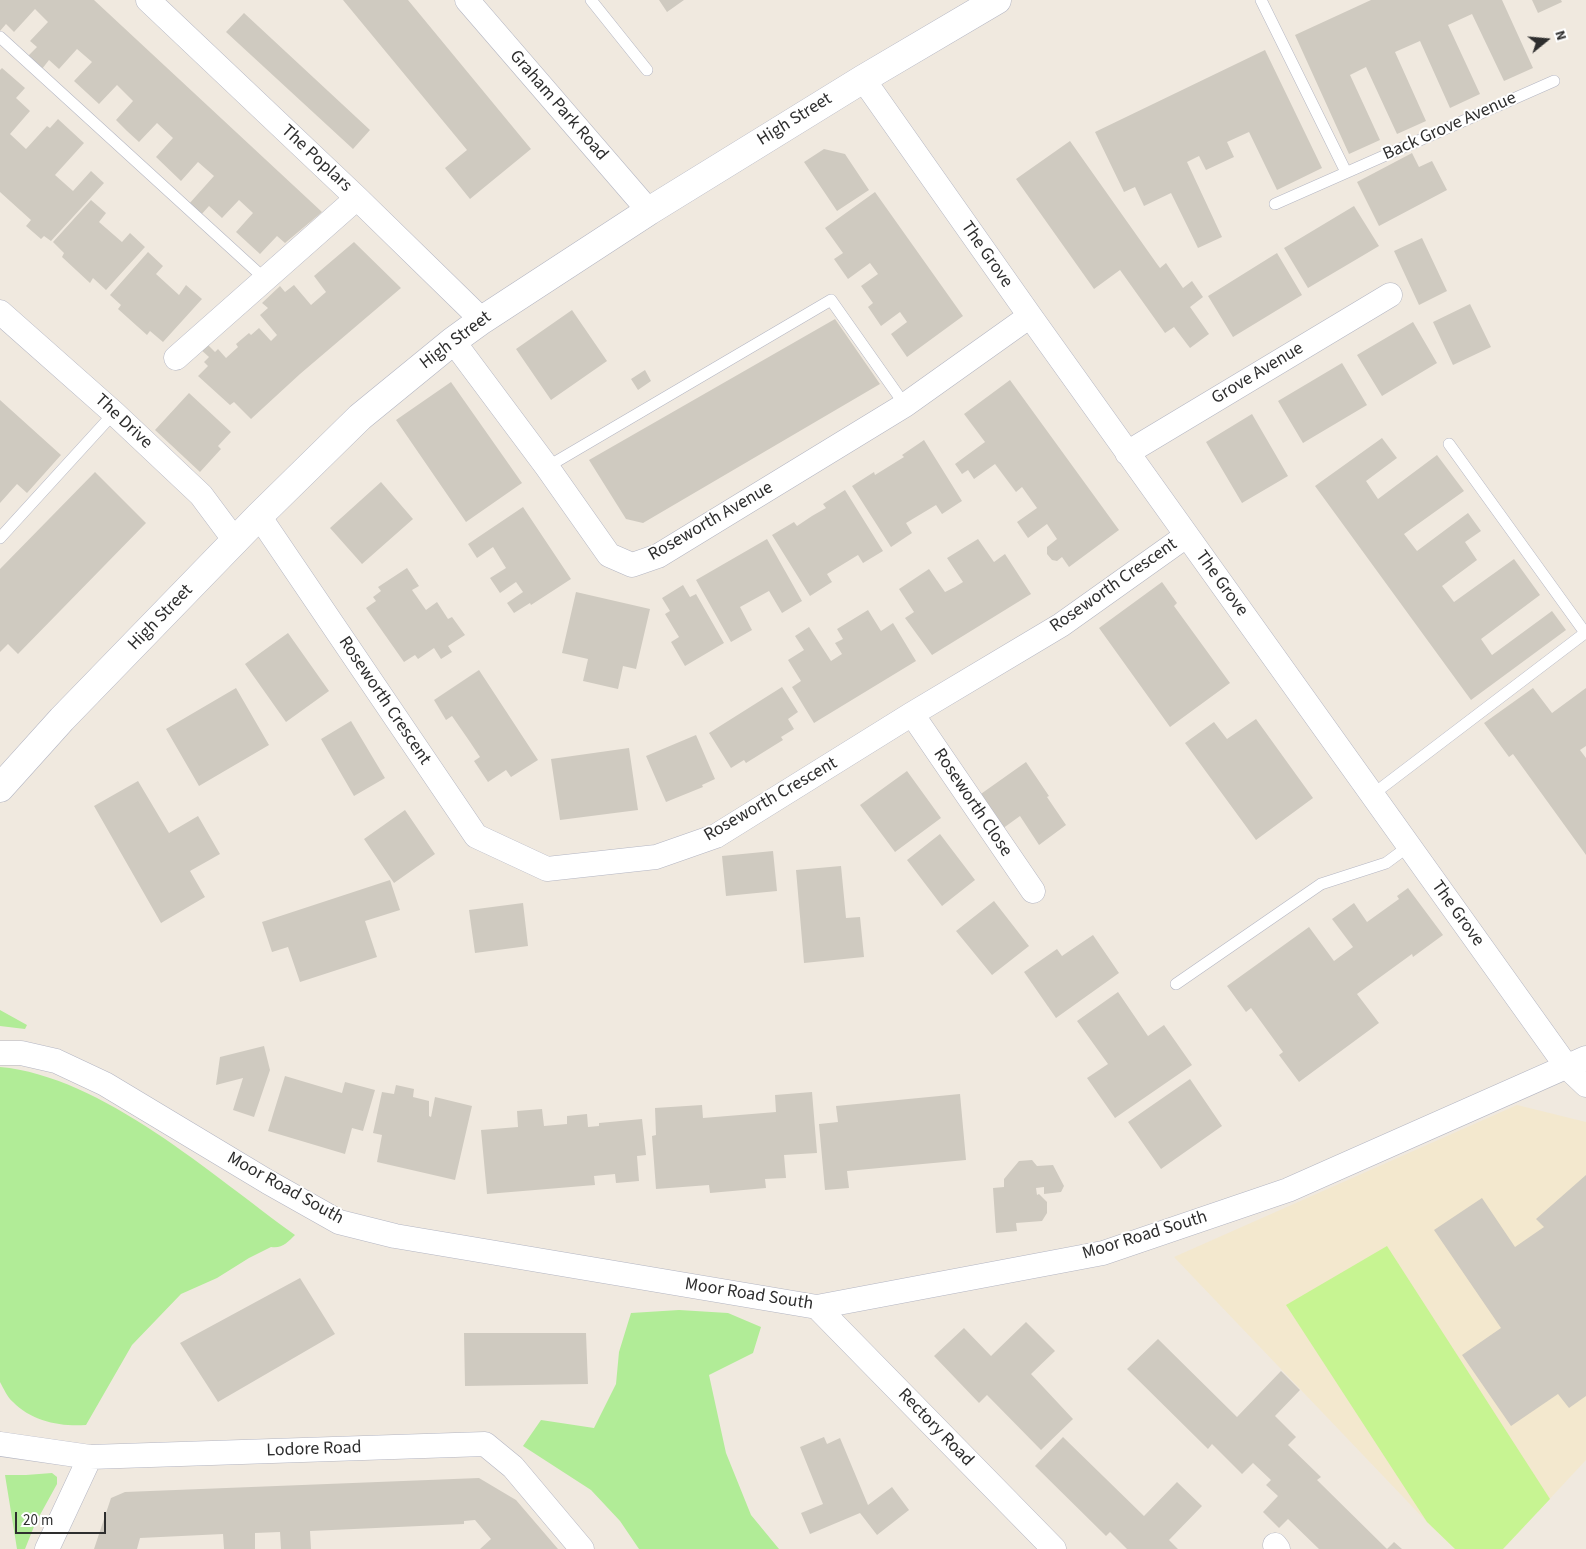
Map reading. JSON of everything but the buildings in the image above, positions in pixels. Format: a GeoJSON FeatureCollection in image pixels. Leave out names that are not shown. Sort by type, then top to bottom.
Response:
{"type":"FeatureCollection","features":[{"type":"Feature","properties":{"kind":"main road","name":"High Street"},"geometry":{"type":"LineString","coordinates":[[4,777],[236,542],[259,516],[360,417],[453,341],[649,211],[863,79],[997,0]]}},
{"type":"Feature","properties":{"kind":"street","name":"The Poplars"},"geometry":{"type":"LineString","coordinates":[[148,0],[357,198],[482,320]]}},
{"type":"Feature","properties":{"kind":"street","name":"Graham Park Road"},"geometry":{"type":"LineString","coordinates":[[467,0],[649,211]]}},
{"type":"Feature","properties":{"kind":"street","name":"The Grove"},"geometry":{"type":"LineString","coordinates":[[863,79],[1186,536],[1372,795],[1576,1063],[1586,1086]]}},
{"type":"Feature","properties":{"kind":"street"},"geometry":{"type":"LineString","coordinates":[[176,358],[357,198]]}},
{"type":"Feature","properties":{"kind":"street","name":"Grove Avenue"},"geometry":{"type":"LineString","coordinates":[[1127,452],[1390,295]]}},
{"type":"Feature","properties":{"kind":"street","name":"The Drive"},"geometry":{"type":"LineString","coordinates":[[0,312],[201,495],[236,542]]}},
{"type":"Feature","properties":{"kind":"street","name":"Roseworth Avenue"},"geometry":{"type":"LineString","coordinates":[[453,341],[547,467],[609,555],[632,565],[658,556],[905,405],[1030,316]]}},
{"type":"Feature","properties":{"kind":"street","name":"Roseworth Crescent"},"geometry":{"type":"LineString","coordinates":[[259,516],[476,836],[547,869],[656,856],[716,836],[912,714],[1061,625],[1186,536]]}},
{"type":"Feature","properties":{"kind":"street","name":"Roseworth Close"},"geometry":{"type":"LineString","coordinates":[[912,714],[1033,890]]}},
{"type":"Feature","properties":{"kind":"street","name":"Moor Road South"},"geometry":{"type":"LineString","coordinates":[[0,1053],[21,1054],[56,1061],[105,1084],[268,1182],[339,1222],[395,1236],[817,1307],[1103,1253],[1288,1190],[1576,1063]]}},
{"type":"Feature","properties":{"kind":"street","name":"Rectory Road"},"geometry":{"type":"LineString","coordinates":[[817,1307],[1054,1549]]}},
{"type":"Feature","properties":{"kind":"street","name":"Lodore Road"},"geometry":{"type":"LineString","coordinates":[[0,1444],[90,1458],[485,1444],[513,1467],[582,1549]]}},
{"type":"Feature","properties":{"kind":"street"},"geometry":{"type":"LineString","coordinates":[[47,1549],[90,1458]]}},
{"type":"Feature","properties":{"kind":"lane"},"geometry":{"type":"LineString","coordinates":[[591,0],[647,70]]}},
{"type":"Feature","properties":{"kind":"lane"},"geometry":{"type":"LineString","coordinates":[[1261,0],[1346,172]]}},
{"type":"Feature","properties":{"kind":"lane"},"geometry":{"type":"LineString","coordinates":[[0,37],[265,279]]}},
{"type":"Feature","properties":{"kind":"lane","name":"Back Grove Avenue"},"geometry":{"type":"LineString","coordinates":[[1275,204],[1554,81]]}},
{"type":"Feature","properties":{"kind":"lane"},"geometry":{"type":"LineString","coordinates":[[547,467],[831,300],[905,405]]}},
{"type":"Feature","properties":{"kind":"lane"},"geometry":{"type":"LineString","coordinates":[[0,538],[114,414]]}},
{"type":"Feature","properties":{"kind":"lane"},"geometry":{"type":"LineString","coordinates":[[1372,795],[1586,634],[1449,444]]}},
{"type":"Feature","properties":{"kind":"lane"},"geometry":{"type":"LineString","coordinates":[[1176,984],[1321,884],[1386,863],[1409,846]]}},
{"type":"Feature","properties":{"kind":"shaded area"},"geometry":{"type":"Polygon","coordinates":[[[1517,1105],[1586,1122],[1586,1460],[1503,1549],[1455,1549],[1174,1257],[1517,1105]]]}},
{"type":"Feature","properties":{"kind":"green space"},"geometry":{"type":"Polygon","coordinates":[[[0,1010],[27,1025],[25,1029],[0,1026],[0,1010]]]}},
{"type":"Feature","properties":{"kind":"green space"},"geometry":{"type":"Polygon","coordinates":[[[0,1067],[39,1074],[78,1089],[117,1109],[193,1158],[295,1235],[282,1246],[271,1247],[217,1278],[181,1294],[132,1345],[86,1425],[57,1424],[28,1414],[11,1400],[0,1382],[0,1067]]]}},
{"type":"Feature","properties":{"kind":"green space"},"geometry":{"type":"Polygon","coordinates":[[[1387,1246],[1550,1499],[1503,1549],[1455,1549],[1427,1522],[1286,1305],[1387,1246]]]}},
{"type":"Feature","properties":{"kind":"green space"},"geometry":{"type":"Polygon","coordinates":[[[679,1310],[728,1313],[761,1327],[753,1353],[709,1375],[726,1453],[751,1515],[779,1549],[639,1549],[620,1521],[591,1490],[523,1446],[541,1420],[594,1428],[616,1384],[619,1352],[631,1313],[679,1310]]]}},
{"type":"Feature","properties":{"kind":"green space"},"geometry":{"type":"Polygon","coordinates":[[[52,1473],[57,1477],[57,1484],[35,1524],[25,1549],[17,1549],[5,1475],[52,1473]]]}}]}
